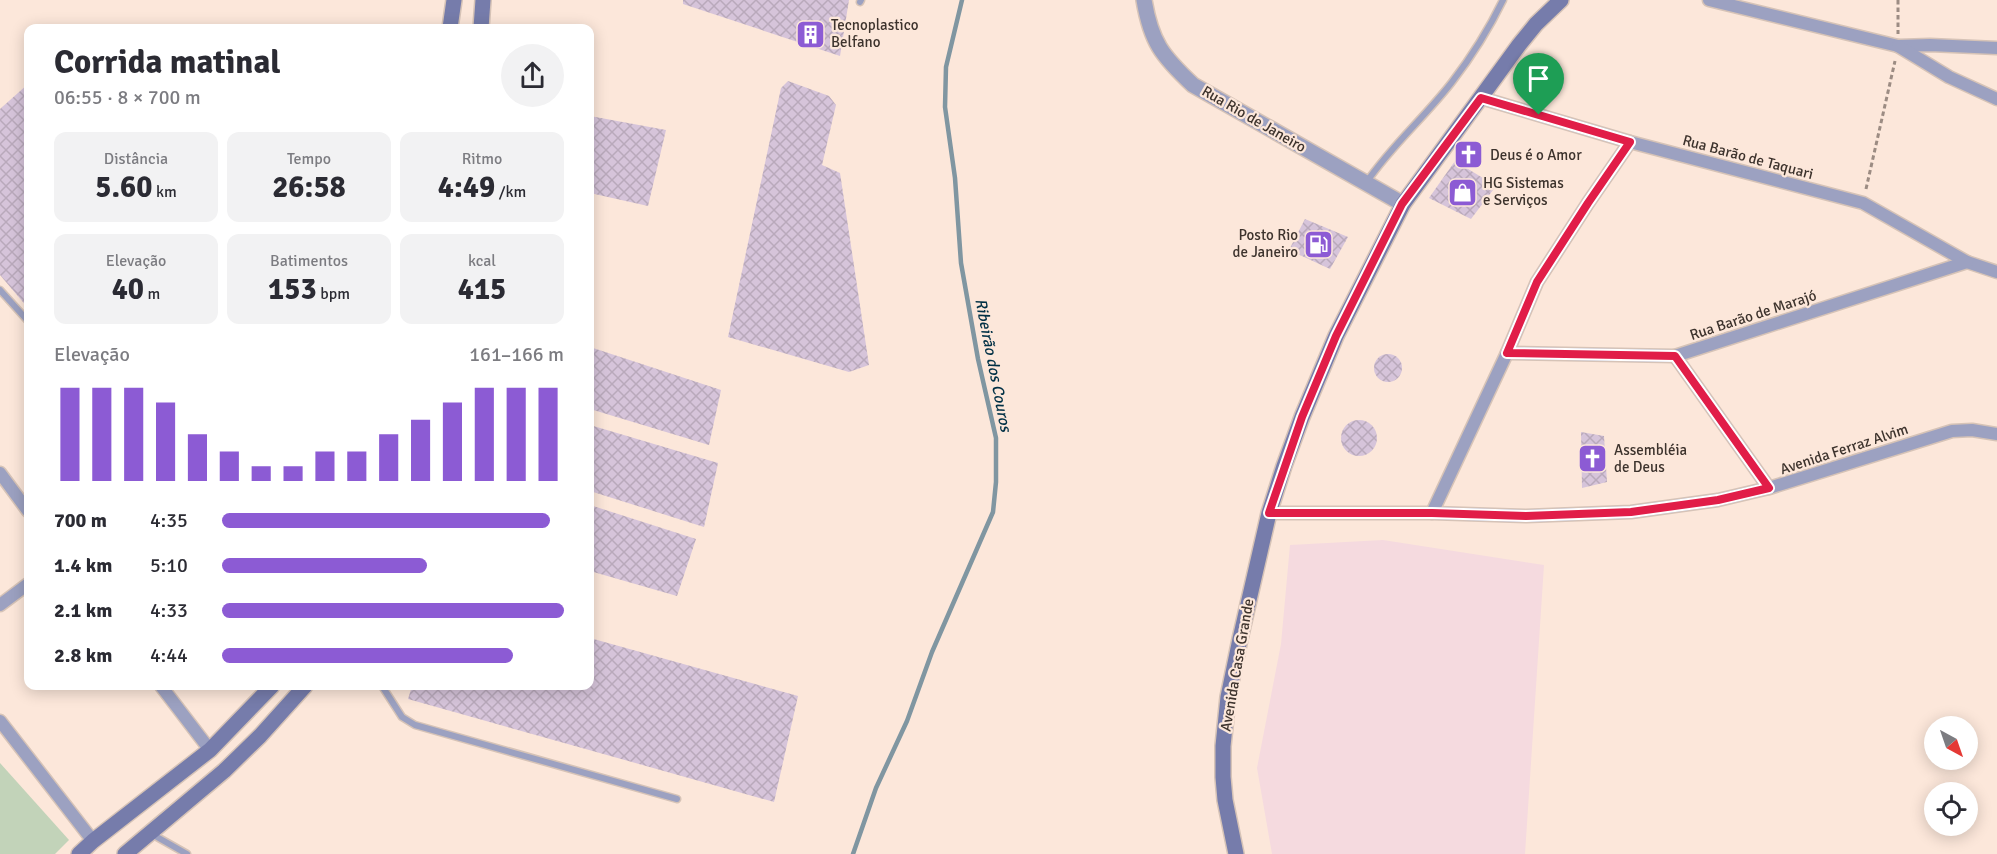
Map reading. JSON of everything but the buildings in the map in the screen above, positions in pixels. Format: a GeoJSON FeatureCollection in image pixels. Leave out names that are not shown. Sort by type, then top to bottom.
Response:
{"type":"FeatureCollection","features":[{"type":"Feature","properties":{"kind":"main road"},"geometry":{"type":"LineString","coordinates":[[451,24],[454,0]]}},
{"type":"Feature","properties":{"kind":"main road"},"geometry":{"type":"LineString","coordinates":[[481,24],[483,0]]}},
{"type":"Feature","properties":{"kind":"main road","name":"Avenida Casa Grande"},"geometry":{"type":"LineString","coordinates":[[1236,854],[1225,800],[1223,746],[1228,697],[1239,639],[1269,513],[1302,417],[1336,336],[1402,204],[1536,24],[1560,0]]}},
{"type":"Feature","properties":{"kind":"main road"},"geometry":{"type":"LineString","coordinates":[[80,854],[96,847],[210,750],[268,690]]}},
{"type":"Feature","properties":{"kind":"main road"},"geometry":{"type":"LineString","coordinates":[[125,854],[224,771],[260,736],[301,690]]}},
{"type":"Feature","properties":{"kind":"street","name":"Rua Rio de Janeiro"},"geometry":{"type":"LineString","coordinates":[[1144,0],[1155,42],[1171,64],[1193,84],[1402,204]]}},
{"type":"Feature","properties":{"kind":"street"},"geometry":{"type":"LineString","coordinates":[[1709,0],[1899,46],[1997,48]]}},
{"type":"Feature","properties":{"kind":"street"},"geometry":{"type":"LineString","coordinates":[[1899,46],[1949,76],[1997,99]]}},
{"type":"Feature","properties":{"kind":"street","name":"Rua Barão de Taquari"},"geometry":{"type":"LineString","coordinates":[[1481,98],[1630,142],[1863,203],[1967,262],[1997,272]]}},
{"type":"Feature","properties":{"kind":"street"},"geometry":{"type":"LineString","coordinates":[[1432,513],[1507,353],[1537,282],[1630,142]]}},
{"type":"Feature","properties":{"kind":"street","name":"Rua Barão de Marajó"},"geometry":{"type":"LineString","coordinates":[[1507,353],[1675,356],[1967,262]]}},
{"type":"Feature","properties":{"kind":"street"},"geometry":{"type":"LineString","coordinates":[[1675,356],[1769,488]]}},
{"type":"Feature","properties":{"kind":"street","name":"Avenida Ferraz Alvim"},"geometry":{"type":"LineString","coordinates":[[1269,513],[1432,513],[1526,516],[1631,512],[1718,500],[1769,488],[1952,431],[1972,430],[1997,434]]}},
{"type":"Feature","properties":{"kind":"street"},"geometry":{"type":"LineString","coordinates":[[0,473],[24,506]]}},
{"type":"Feature","properties":{"kind":"street"},"geometry":{"type":"LineString","coordinates":[[0,605],[24,587]]}},
{"type":"Feature","properties":{"kind":"street"},"geometry":{"type":"LineString","coordinates":[[164,690],[210,750]]}},
{"type":"Feature","properties":{"kind":"street"},"geometry":{"type":"LineString","coordinates":[[0,721],[96,847]]}},
{"type":"Feature","properties":{"kind":"lane"},"geometry":{"type":"LineString","coordinates":[[1366,183],[1382,160],[1452,82],[1488,31],[1503,0]]}},
{"type":"Feature","properties":{"kind":"lane"},"geometry":{"type":"LineString","coordinates":[[0,290],[24,317]]}},
{"type":"Feature","properties":{"kind":"lane"},"geometry":{"type":"LineString","coordinates":[[385,690],[402,717],[415,725],[677,800]]}},
{"type":"Feature","properties":{"kind":"lane"},"geometry":{"type":"LineString","coordinates":[[149,833],[187,854]]}},
{"type":"Feature","properties":{"kind":"path"},"geometry":{"type":"LineString","coordinates":[[1863,203],[1899,46],[1898,0]]}},
{"type":"Feature","properties":{"kind":"shaded area"},"geometry":{"type":"Polygon","coordinates":[[[1383,540],[1544,565],[1525,854],[1272,854],[1257,768],[1281,644],[1290,545],[1383,540]]]}},
{"type":"Feature","properties":{"kind":"green space"},"geometry":{"type":"Polygon","coordinates":[[[0,763],[69,840],[55,854],[0,854],[0,763]]]}},
{"type":"Feature","properties":{"kind":"waterway","name":"Ribeirão dos Couros"},"geometry":{"type":"LineString","coordinates":[[853,854],[876,788],[907,721],[932,652],[993,512],[996,438],[978,359],[961,263],[955,178],[945,107],[946,67],[962,0]]}},
{"type":"Feature","properties":{"kind":"place","name":"Tecnoplastico Belfano"},"geometry":{"type":"Point","coordinates":[810,34]}},
{"type":"Feature","properties":{"kind":"place","name":"Deus é o Amor"},"geometry":{"type":"Point","coordinates":[1469,155]}},
{"type":"Feature","properties":{"kind":"place","name":"HG Sistemas e Serviços"},"geometry":{"type":"Point","coordinates":[1462,192]}},
{"type":"Feature","properties":{"kind":"place","name":"Posto Rio de Janeiro"},"geometry":{"type":"Point","coordinates":[1319,244]}},
{"type":"Feature","properties":{"kind":"place","name":"Assembléia de Deus"},"geometry":{"type":"Point","coordinates":[1593,459]}},
{"type":"Feature","properties":{"kind":"route"},"geometry":{"type":"LineString","coordinates":[[1481,98],[1539,115],[1630,142],[1537,282],[1507,353],[1675,356],[1769,488],[1718,500],[1631,512],[1526,516],[1432,513],[1269,513],[1302,417],[1336,336],[1402,204],[1481,98]]}}]}
